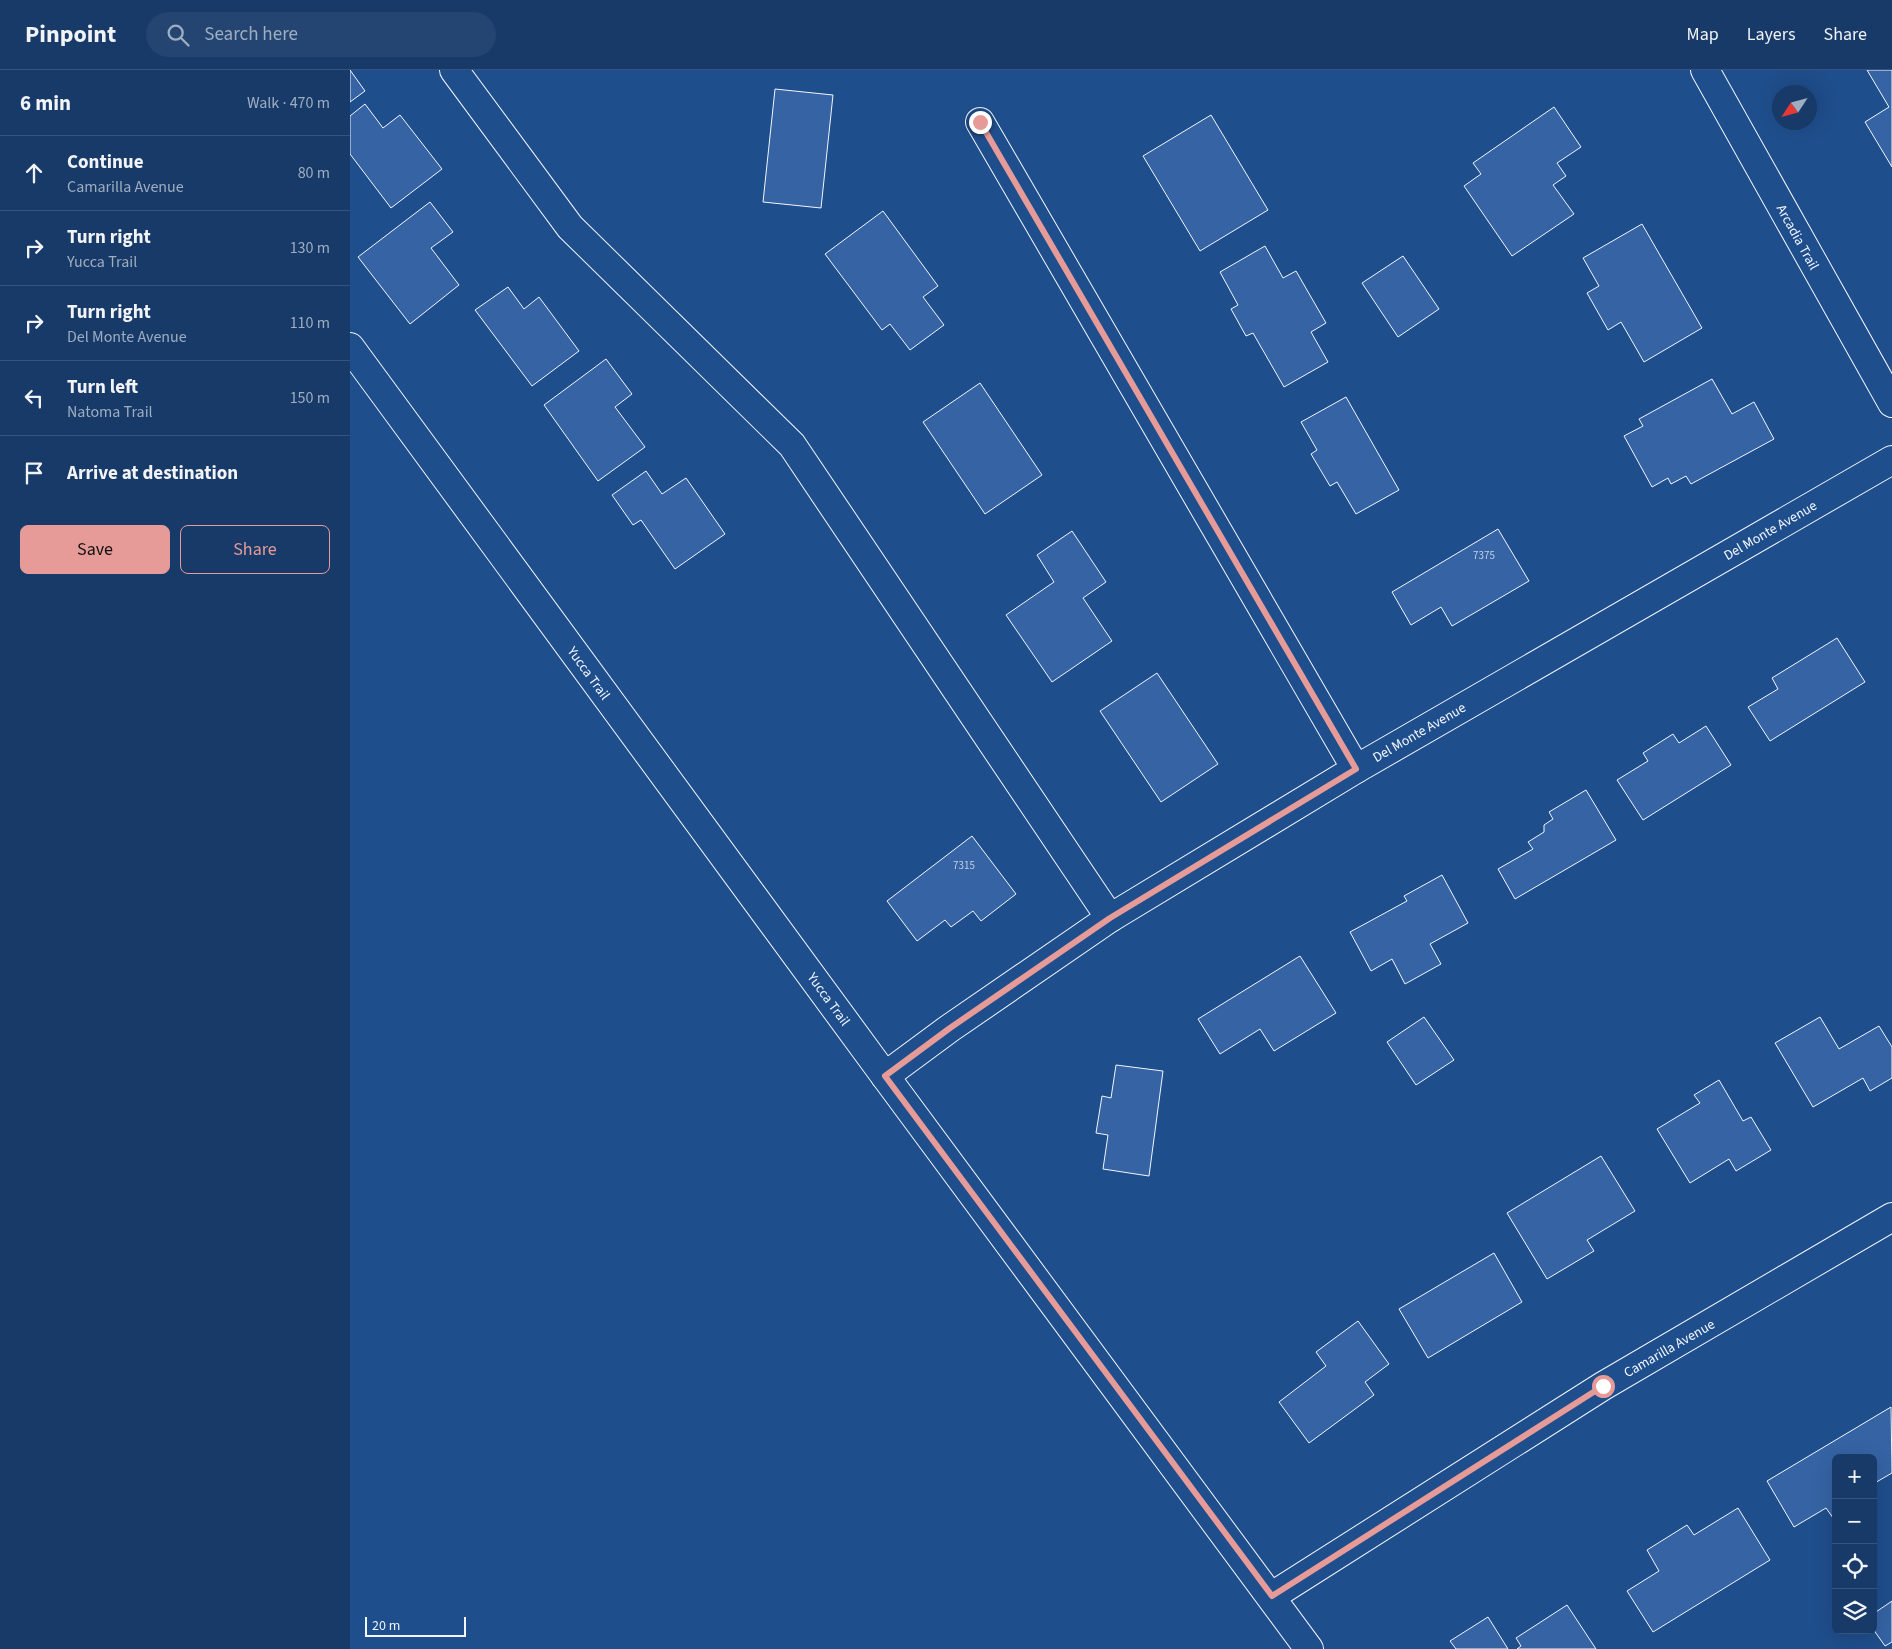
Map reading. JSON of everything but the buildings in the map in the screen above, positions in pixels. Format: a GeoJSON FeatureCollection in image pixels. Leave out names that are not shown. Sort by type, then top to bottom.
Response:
{"type":"FeatureCollection","features":[{"type":"Feature","properties":{"kind":"street"},"geometry":{"type":"LineString","coordinates":[[454,70],[570,227],[792,445],[1110,918]]}},
{"type":"Feature","properties":{"kind":"street","name":"Arcadia Trail"},"geometry":{"type":"LineString","coordinates":[[1705,70],[1892,403]]}},
{"type":"Feature","properties":{"kind":"street"},"geometry":{"type":"LineString","coordinates":[[980,122],[1356,769]]}},
{"type":"Feature","properties":{"kind":"street","name":"Yucca Trail"},"geometry":{"type":"LineString","coordinates":[[350,347],[885,1076],[1272,1596],[1309,1649]]}},
{"type":"Feature","properties":{"kind":"street","name":"Del Monte Avenue"},"geometry":{"type":"LineString","coordinates":[[885,1076],[950,1028],[1110,918],[1356,769],[1892,460]]}},
{"type":"Feature","properties":{"kind":"street","name":"Camarilla Avenue"},"geometry":{"type":"LineString","coordinates":[[1272,1596],[1603,1386],[1892,1217]]}},
{"type":"Feature","properties":{"kind":"route"},"geometry":{"type":"LineString","coordinates":[[980,122],[1356,769],[1110,918],[950,1028],[885,1076],[1272,1596],[1603,1386]]}}]}
